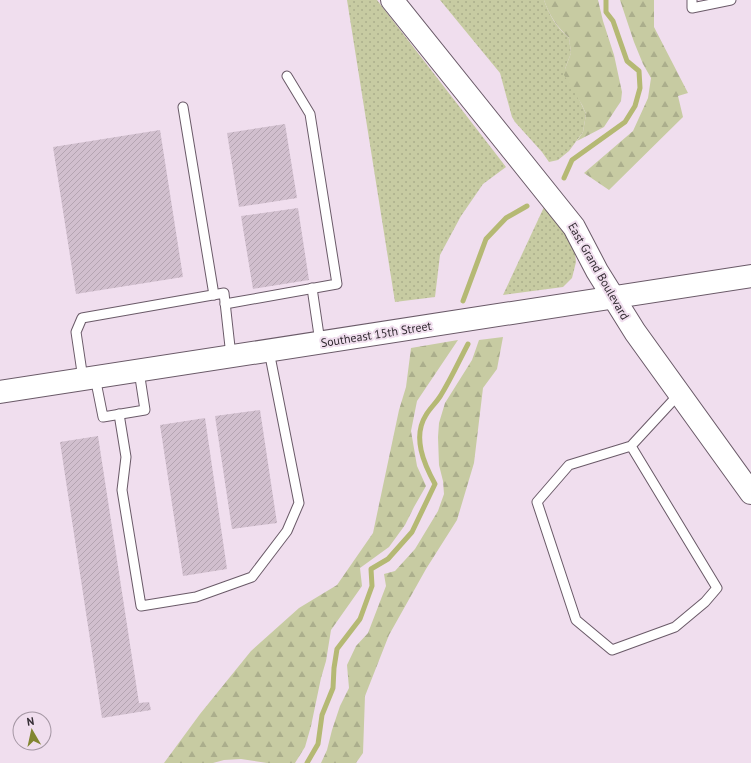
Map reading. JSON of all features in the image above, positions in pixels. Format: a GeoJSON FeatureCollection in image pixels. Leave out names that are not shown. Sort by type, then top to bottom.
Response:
{"type":"FeatureCollection","features":[{"type":"Feature","properties":{"kind":"main road","name":"East Grand Boulevard"},"geometry":{"type":"LineString","coordinates":[[392,0],[574,227],[597,270],[634,332],[751,493]]}},
{"type":"Feature","properties":{"kind":"main road","name":"Southeast 15th Street"},"geometry":{"type":"LineString","coordinates":[[0,392],[751,276]]}},
{"type":"Feature","properties":{"kind":"lane"},"geometry":{"type":"LineString","coordinates":[[692,0],[692,8],[731,0]]}},
{"type":"Feature","properties":{"kind":"lane"},"geometry":{"type":"LineString","coordinates":[[225,304],[337,284],[310,114],[287,76]]}},
{"type":"Feature","properties":{"kind":"lane"},"geometry":{"type":"LineString","coordinates":[[183,107],[214,295]]}},
{"type":"Feature","properties":{"kind":"lane"},"geometry":{"type":"LineString","coordinates":[[312,288],[320,343]]}},
{"type":"Feature","properties":{"kind":"lane"},"geometry":{"type":"LineString","coordinates":[[139,371],[145,410],[103,417],[89,378],[76,332],[82,318],[224,294],[231,356]]}},
{"type":"Feature","properties":{"kind":"lane"},"geometry":{"type":"LineString","coordinates":[[119,414],[126,458],[122,490],[141,606],[196,597],[252,577],[287,531],[299,503],[269,351]]}},
{"type":"Feature","properties":{"kind":"lane"},"geometry":{"type":"LineString","coordinates":[[632,446],[717,588],[705,602],[676,627],[612,650],[576,620],[538,502],[569,465],[632,446],[679,394]]}},
{"type":"Feature","properties":{"kind":"green space"},"geometry":{"type":"Polygon","coordinates":[[[347,0],[377,0],[506,167],[483,184],[461,216],[440,255],[435,297],[395,302],[347,0]]]}},
{"type":"Feature","properties":{"kind":"green space"},"geometry":{"type":"Polygon","coordinates":[[[440,0],[544,0],[554,21],[569,38],[571,53],[565,69],[586,114],[583,132],[569,151],[558,160],[549,162],[515,122],[512,117],[500,73],[440,0]]]}},
{"type":"Feature","properties":{"kind":"green space"},"geometry":{"type":"Polygon","coordinates":[[[544,0],[598,0],[614,55],[622,92],[621,101],[604,127],[577,141],[583,132],[586,114],[564,75],[571,53],[569,38],[561,30],[548,11],[544,0]]]}},
{"type":"Feature","properties":{"kind":"green space"},"geometry":{"type":"Polygon","coordinates":[[[620,0],[654,0],[654,27],[688,93],[678,96],[683,117],[609,190],[584,173],[633,131],[648,98],[651,78],[643,64],[634,42],[620,0]]]}},
{"type":"Feature","properties":{"kind":"green space"},"geometry":{"type":"Polygon","coordinates":[[[544,207],[574,242],[576,262],[572,278],[563,287],[503,295],[544,207]]]}},
{"type":"Feature","properties":{"kind":"green space"},"geometry":{"type":"Polygon","coordinates":[[[503,337],[497,369],[483,388],[474,463],[457,520],[426,569],[389,635],[365,696],[363,753],[356,763],[321,763],[327,750],[340,706],[349,688],[347,665],[356,646],[368,633],[386,586],[384,574],[395,571],[415,549],[438,511],[444,494],[443,481],[439,465],[438,437],[439,423],[445,403],[472,360],[479,340],[503,337]]]}},
{"type":"Feature","properties":{"kind":"green space"},"geometry":{"type":"Polygon","coordinates":[[[458,340],[417,401],[411,431],[417,466],[426,486],[405,525],[389,547],[360,568],[362,586],[331,630],[326,661],[311,726],[305,747],[295,763],[267,763],[241,759],[224,760],[213,763],[164,763],[200,714],[251,651],[299,608],[337,585],[373,533],[399,410],[406,387],[411,348],[458,340]]]}},
{"type":"Feature","properties":{"kind":"building"},"geometry":{"type":"Polygon","coordinates":[[[285,124],[297,198],[239,207],[227,133],[285,124]]]}},
{"type":"Feature","properties":{"kind":"building"},"geometry":{"type":"Polygon","coordinates":[[[160,130],[183,277],[76,294],[53,147],[160,130]]]}},
{"type":"Feature","properties":{"kind":"building"},"geometry":{"type":"Polygon","coordinates":[[[298,208],[309,280],[253,289],[241,216],[298,208]]]}},
{"type":"Feature","properties":{"kind":"building"},"geometry":{"type":"Polygon","coordinates":[[[260,410],[277,523],[232,529],[215,416],[260,410]]]}},
{"type":"Feature","properties":{"kind":"building"},"geometry":{"type":"Polygon","coordinates":[[[205,418],[227,569],[183,576],[160,425],[205,418]]]}},
{"type":"Feature","properties":{"kind":"building"},"geometry":{"type":"Polygon","coordinates":[[[98,436],[139,703],[149,702],[151,710],[102,718],[60,442],[98,436]]]}},
{"type":"Feature","properties":{"kind":"waterway"},"geometry":{"type":"LineString","coordinates":[[564,178],[572,160],[625,122],[635,106],[640,88],[639,71],[627,61],[613,21],[606,12],[606,0]]}},
{"type":"Feature","properties":{"kind":"waterway"},"geometry":{"type":"LineString","coordinates":[[463,301],[486,239],[506,218],[527,206]]}},
{"type":"Feature","properties":{"kind":"waterway"},"geometry":{"type":"LineString","coordinates":[[307,763],[318,744],[322,715],[333,688],[337,649],[360,619],[372,586],[371,569],[388,559],[412,532],[435,484],[427,468],[421,450],[420,432],[422,423],[445,389],[468,344]]}}]}
